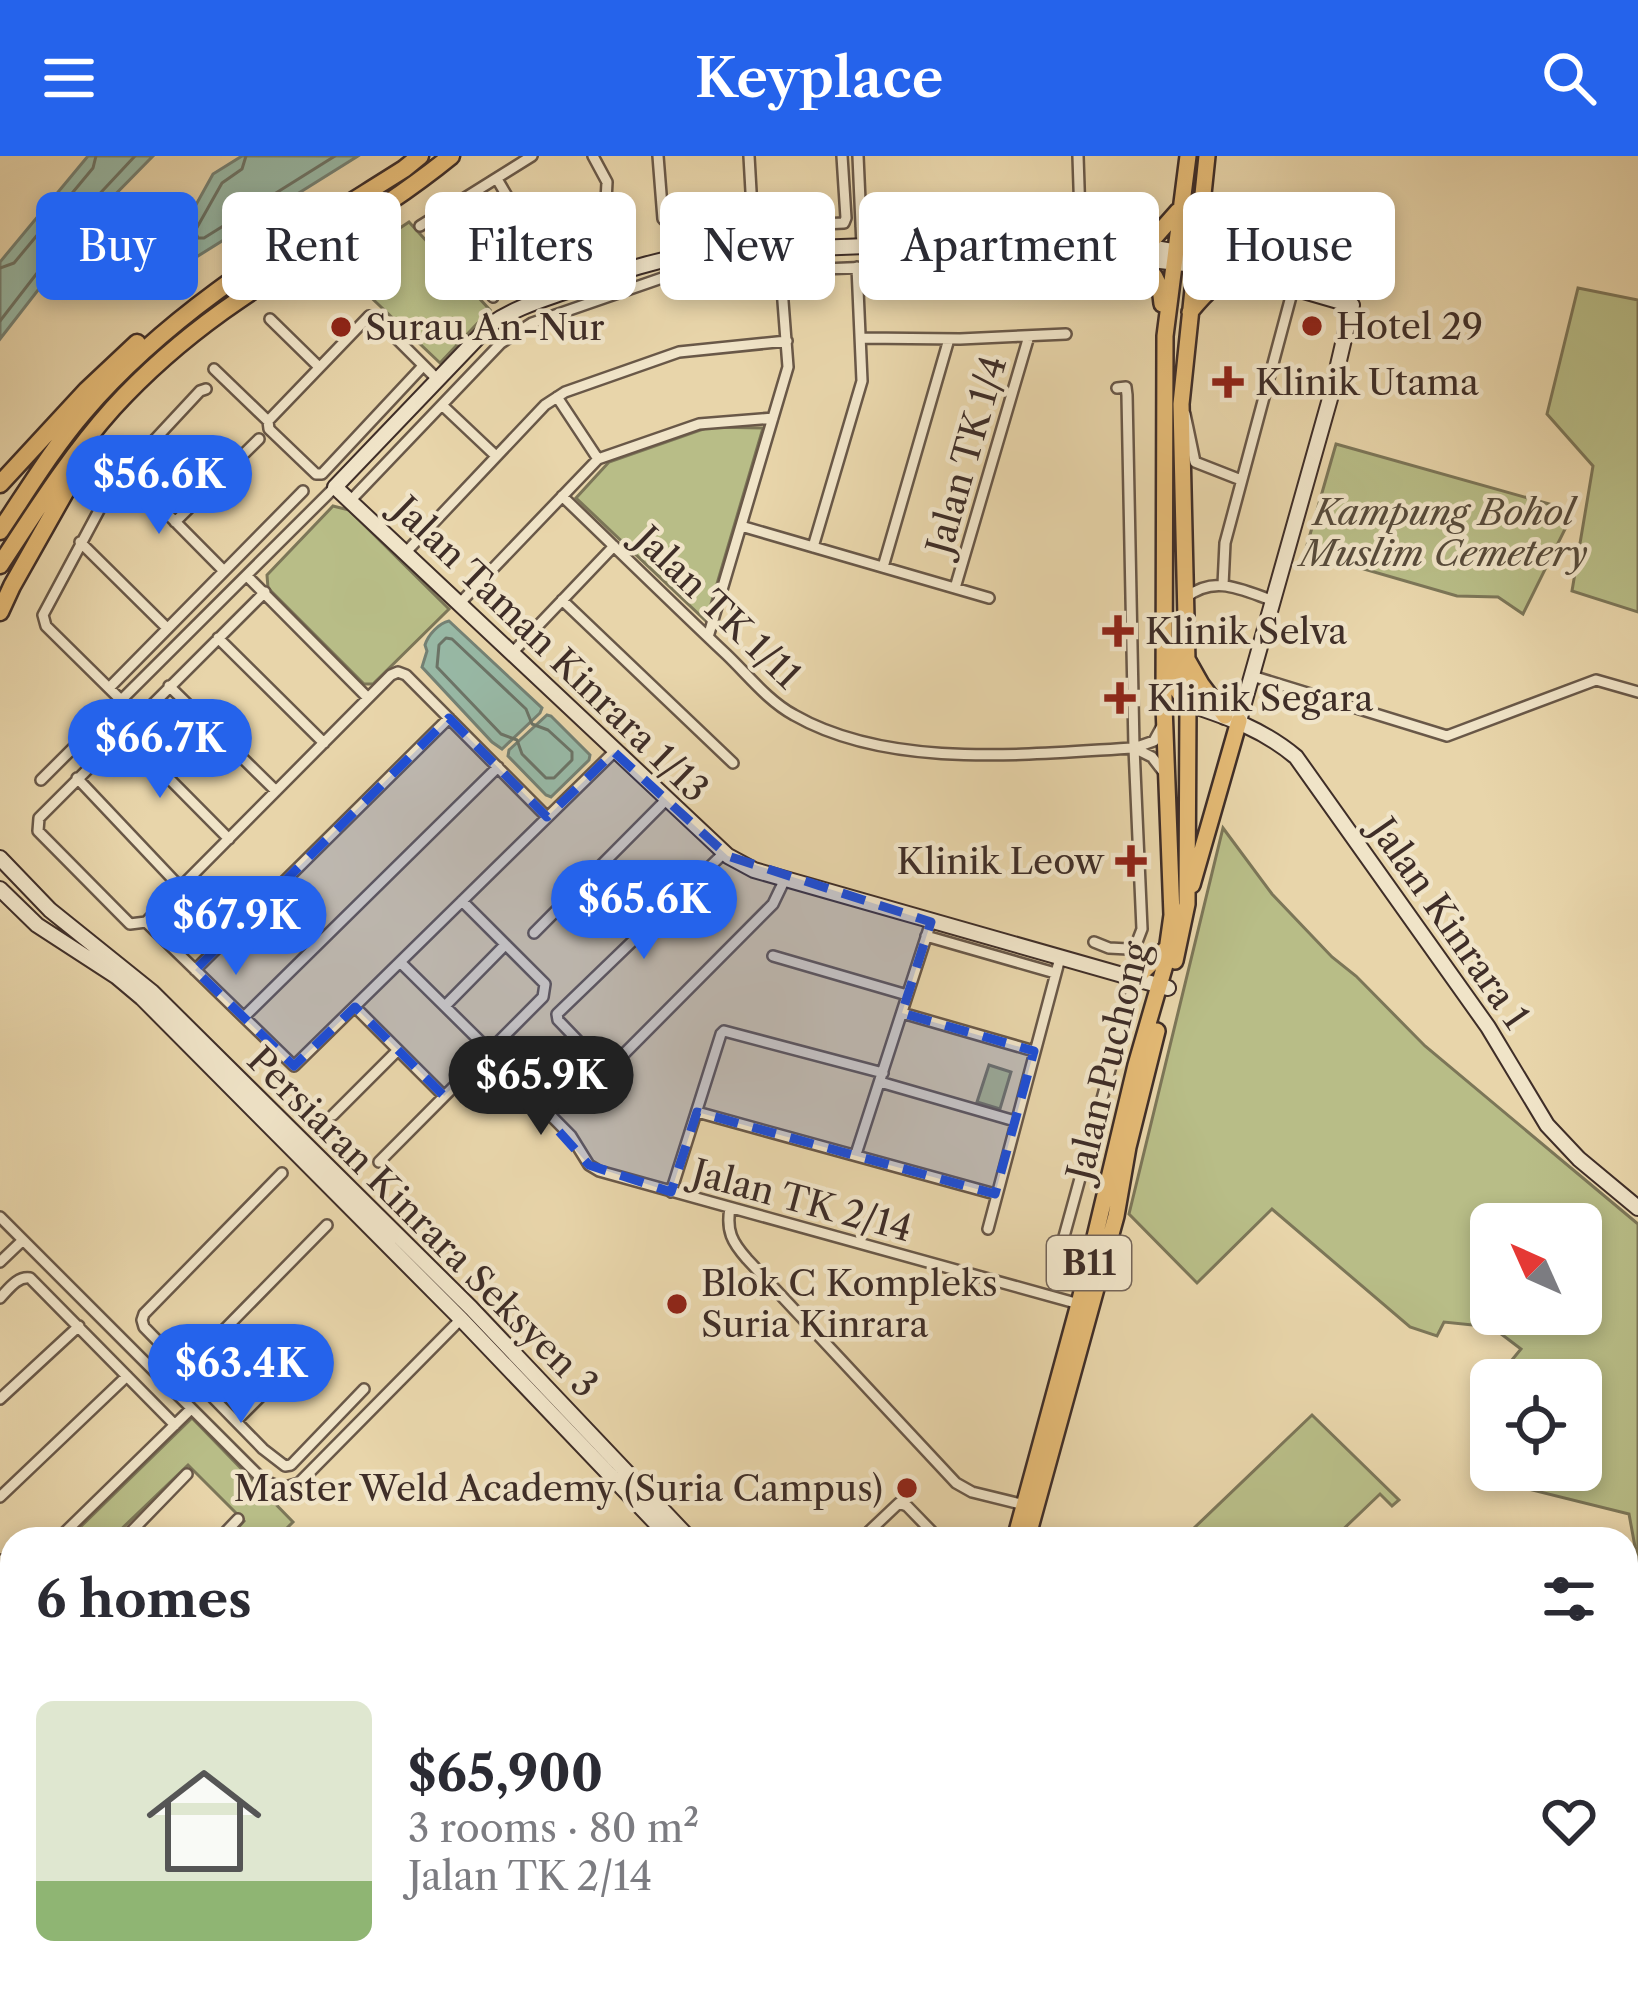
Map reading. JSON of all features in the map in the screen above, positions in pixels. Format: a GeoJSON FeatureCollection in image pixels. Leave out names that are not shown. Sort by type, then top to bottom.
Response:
{"type":"FeatureCollection","features":[{"type":"Feature","properties":{"kind":"highway"},"geometry":{"type":"LineString","coordinates":[[368,192],[420,156]]}},
{"type":"Feature","properties":{"kind":"highway"},"geometry":{"type":"LineString","coordinates":[[0,565],[59,476],[113,408],[183,342],[452,156]]}},
{"type":"Feature","properties":{"kind":"highway"},"geometry":{"type":"LineString","coordinates":[[0,484],[87,390],[176,308],[222,276]]}},
{"type":"Feature","properties":{"kind":"highway"},"geometry":{"type":"LineString","coordinates":[[0,532],[84,412],[164,331],[222,286]]}},
{"type":"Feature","properties":{"kind":"highway"},"geometry":{"type":"LineString","coordinates":[[0,612],[113,408]]}},
{"type":"Feature","properties":{"kind":"main road","name":"Jalan Puchong"},"geometry":{"type":"LineString","coordinates":[[1019,1527],[1079,1304],[1136,1065],[1164,987],[1172,915],[1165,717],[1165,337],[1188,156]]}},
{"type":"Feature","properties":{"kind":"main road","name":"Jalan Puchong"},"geometry":{"type":"LineString","coordinates":[[1203,192],[1207,156]]}},
{"type":"Feature","properties":{"kind":"main road"},"geometry":{"type":"LineString","coordinates":[[1159,235],[1181,207]]}},
{"type":"Feature","properties":{"kind":"main road"},"geometry":{"type":"LineString","coordinates":[[1159,281],[1165,337]]}},
{"type":"Feature","properties":{"kind":"main road","name":"Jalan Puchong"},"geometry":{"type":"LineString","coordinates":[[1030,1527],[1116,1216],[1132,1127],[1187,904],[1181,404],[1191,300]]}},
{"type":"Feature","properties":{"kind":"main road"},"geometry":{"type":"LineString","coordinates":[[1189,313],[1201,300]]}},
{"type":"Feature","properties":{"kind":"main road"},"geometry":{"type":"LineString","coordinates":[[1164,596],[1177,689],[1188,704],[1175,736],[1180,850],[1172,915]]}},
{"type":"Feature","properties":{"kind":"main road"},"geometry":{"type":"LineString","coordinates":[[1187,658],[1201,684],[1232,718],[1187,904]]}},
{"type":"Feature","properties":{"kind":"main road"},"geometry":{"type":"LineString","coordinates":[[1135,979],[1168,947]]}},
{"type":"Feature","properties":{"kind":"street"},"geometry":{"type":"LineString","coordinates":[[420,226],[532,156]]}},
{"type":"Feature","properties":{"kind":"street"},"geometry":{"type":"LineString","coordinates":[[593,156],[607,182],[606,192]]}},
{"type":"Feature","properties":{"kind":"street"},"geometry":{"type":"LineString","coordinates":[[658,156],[661,192]]}},
{"type":"Feature","properties":{"kind":"street"},"geometry":{"type":"LineString","coordinates":[[749,156],[751,192]]}},
{"type":"Feature","properties":{"kind":"street"},"geometry":{"type":"LineString","coordinates":[[835,223],[844,223],[846,218],[842,156]]}},
{"type":"Feature","properties":{"kind":"street"},"geometry":{"type":"LineString","coordinates":[[859,156],[860,192]]}},
{"type":"Feature","properties":{"kind":"street"},"geometry":{"type":"LineString","coordinates":[[1078,156],[1079,192]]}},
{"type":"Feature","properties":{"kind":"street"},"geometry":{"type":"LineString","coordinates":[[496,179],[504,192]]}},
{"type":"Feature","properties":{"kind":"street"},"geometry":{"type":"LineString","coordinates":[[1159,254],[1183,258]]}},
{"type":"Feature","properties":{"kind":"street"},"geometry":{"type":"LineString","coordinates":[[813,547],[862,381],[857,267],[835,268]]}},
{"type":"Feature","properties":{"kind":"street"},"geometry":{"type":"LineString","coordinates":[[351,500],[501,343],[532,323],[660,279]]}},
{"type":"Feature","properties":{"kind":"street"},"geometry":{"type":"LineString","coordinates":[[41,780],[490,325],[542,300]]}},
{"type":"Feature","properties":{"kind":"street"},"geometry":{"type":"LineString","coordinates":[[708,637],[788,367],[783,300]]}},
{"type":"Feature","properties":{"kind":"street"},"geometry":{"type":"LineString","coordinates":[[1223,585],[1226,542],[1290,300]]}},
{"type":"Feature","properties":{"kind":"street"},"geometry":{"type":"LineString","coordinates":[[1232,718],[1252,676],[1331,395],[1352,305],[1334,300]]}},
{"type":"Feature","properties":{"kind":"street"},"geometry":{"type":"LineString","coordinates":[[268,421],[368,316],[376,317],[438,380]]}},
{"type":"Feature","properties":{"kind":"street"},"geometry":{"type":"LineString","coordinates":[[270,320],[320,368]]}},
{"type":"Feature","properties":{"kind":"street"},"geometry":{"type":"LineString","coordinates":[[861,338],[1066,334]]}},
{"type":"Feature","properties":{"kind":"street","name":"Jalan TK 1/4"},"geometry":{"type":"LineString","coordinates":[[955,588],[1029,336]]}},
{"type":"Feature","properties":{"kind":"street"},"geometry":{"type":"LineString","coordinates":[[883,567],[949,339]]}},
{"type":"Feature","properties":{"kind":"street"},"geometry":{"type":"LineString","coordinates":[[406,552],[544,405],[557,397],[679,352],[787,341]]}},
{"type":"Feature","properties":{"kind":"street"},"geometry":{"type":"LineString","coordinates":[[214,369],[268,421],[269,429],[316,474],[322,474],[423,366]]}},
{"type":"Feature","properties":{"kind":"street"},"geometry":{"type":"LineString","coordinates":[[1094,942],[1128,949],[1142,929],[1127,395],[1126,387],[1117,388]]}},
{"type":"Feature","properties":{"kind":"street"},"geometry":{"type":"LineString","coordinates":[[121,700],[43,620],[80,542],[126,472],[206,389]]}},
{"type":"Feature","properties":{"kind":"street"},"geometry":{"type":"LineString","coordinates":[[557,397],[598,459]]}},
{"type":"Feature","properties":{"kind":"street"},"geometry":{"type":"LineString","coordinates":[[1181,404],[1195,462],[1241,480]]}},
{"type":"Feature","properties":{"kind":"street"},"geometry":{"type":"LineString","coordinates":[[442,405],[496,456]]}},
{"type":"Feature","properties":{"kind":"street"},"geometry":{"type":"LineString","coordinates":[[461,602],[598,459],[699,424],[772,418]]}},
{"type":"Feature","properties":{"kind":"street"},"geometry":{"type":"LineString","coordinates":[[176,522],[259,439]]}},
{"type":"Feature","properties":{"kind":"street"},"geometry":{"type":"LineString","coordinates":[[126,472],[223,570]]}},
{"type":"Feature","properties":{"kind":"street","name":"Jalan Taman Kinrara 1/13"},"geometry":{"type":"LineString","coordinates":[[335,487],[724,854],[754,870],[929,929],[1058,965],[1164,987]]}},
{"type":"Feature","properties":{"kind":"street"},"geometry":{"type":"LineString","coordinates":[[109,688],[303,491]]}},
{"type":"Feature","properties":{"kind":"street","name":"Jalan TK 1/11"},"geometry":{"type":"LineString","coordinates":[[562,496],[778,704],[823,729],[863,742],[947,754],[1134,748]]}},
{"type":"Feature","properties":{"kind":"street"},"geometry":{"type":"LineString","coordinates":[[741,526],[989,598]]}},
{"type":"Feature","properties":{"kind":"street"},"geometry":{"type":"LineString","coordinates":[[80,542],[167,628]]}},
{"type":"Feature","properties":{"kind":"street"},"geometry":{"type":"LineString","coordinates":[[511,653],[614,546]]}},
{"type":"Feature","properties":{"kind":"street"},"geometry":{"type":"LineString","coordinates":[[247,576],[368,698]]}},
{"type":"Feature","properties":{"kind":"street"},"geometry":{"type":"LineString","coordinates":[[1185,598],[1203,586],[1223,585],[1274,601]]}},
{"type":"Feature","properties":{"kind":"street"},"geometry":{"type":"LineString","coordinates":[[265,592],[39,818],[38,831],[130,924],[146,922],[398,672],[547,818]]}},
{"type":"Feature","properties":{"kind":"street"},"geometry":{"type":"LineString","coordinates":[[562,600],[733,763]]}},
{"type":"Feature","properties":{"kind":"street"},"geometry":{"type":"LineString","coordinates":[[218,638],[323,743]]}},
{"type":"Feature","properties":{"kind":"street"},"geometry":{"type":"LineString","coordinates":[[1252,676],[1447,736],[1596,680],[1638,692]]}},
{"type":"Feature","properties":{"kind":"street"},"geometry":{"type":"LineString","coordinates":[[169,686],[277,791]]}},
{"type":"Feature","properties":{"kind":"street","name":"Jalan Kinrara 1"},"geometry":{"type":"LineString","coordinates":[[1188,704],[1232,718],[1275,740],[1306,769],[1488,1027],[1547,1125],[1638,1208]]}},
{"type":"Feature","properties":{"kind":"street"},"geometry":{"type":"LineString","coordinates":[[1134,748],[1154,741],[1165,717]]}},
{"type":"Feature","properties":{"kind":"street"},"geometry":{"type":"LineString","coordinates":[[195,970],[449,718]]}},
{"type":"Feature","properties":{"kind":"street"},"geometry":{"type":"LineString","coordinates":[[123,732],[230,839]]}},
{"type":"Feature","properties":{"kind":"street"},"geometry":{"type":"LineString","coordinates":[[1134,748],[1158,762],[1167,782]]}},
{"type":"Feature","properties":{"kind":"street"},"geometry":{"type":"LineString","coordinates":[[146,922],[295,1066],[614,752]]}},
{"type":"Feature","properties":{"kind":"street"},"geometry":{"type":"LineString","coordinates":[[244,1017],[498,767]]}},
{"type":"Feature","properties":{"kind":"street"},"geometry":{"type":"LineString","coordinates":[[77,778],[181,888]]}},
{"type":"Feature","properties":{"kind":"street"},"geometry":{"type":"LineString","coordinates":[[534,933],[667,799]]}},
{"type":"Feature","properties":{"kind":"street"},"geometry":{"type":"LineString","coordinates":[[724,854],[557,1014],[607,1071],[773,904],[785,879]]}},
{"type":"Feature","properties":{"kind":"street","name":"Persiaran Kinrara Seksyen 3"},"geometry":{"type":"LineString","coordinates":[[0,858],[50,910],[152,992],[471,1308],[678,1527]]}},
{"type":"Feature","properties":{"kind":"street","name":"Persiaran Kinrara Seksyen 3"},"geometry":{"type":"LineString","coordinates":[[0,890],[26,915],[142,998],[461,1318],[660,1527]]}},
{"type":"Feature","properties":{"kind":"street"},"geometry":{"type":"LineString","coordinates":[[379,1162],[546,990],[462,901]]}},
{"type":"Feature","properties":{"kind":"street"},"geometry":{"type":"LineString","coordinates":[[856,1154],[929,929]]}},
{"type":"Feature","properties":{"kind":"street"},"geometry":{"type":"LineString","coordinates":[[445,1006],[505,945]]}},
{"type":"Feature","properties":{"kind":"street"},"geometry":{"type":"LineString","coordinates":[[773,956],[908,995]]}},
{"type":"Feature","properties":{"kind":"street","name":"Jalan TK 2/14"},"geometry":{"type":"LineString","coordinates":[[400,962],[577,1142],[589,1165],[598,1171],[1079,1304]]}},
{"type":"Feature","properties":{"kind":"street"},"geometry":{"type":"LineString","coordinates":[[988,1229],[1058,965]]}},
{"type":"Feature","properties":{"kind":"street"},"geometry":{"type":"LineString","coordinates":[[1060,1251],[1135,979]]}},
{"type":"Feature","properties":{"kind":"street"},"geometry":{"type":"LineString","coordinates":[[355,1007],[444,1096]]}},
{"type":"Feature","properties":{"kind":"street"},"geometry":{"type":"LineString","coordinates":[[902,1013],[1034,1051]]}},
{"type":"Feature","properties":{"kind":"street"},"geometry":{"type":"LineString","coordinates":[[671,1192],[721,1034],[728,1030],[1015,1121]]}},
{"type":"Feature","properties":{"kind":"street"},"geometry":{"type":"LineString","coordinates":[[333,1115],[398,1050]]}},
{"type":"Feature","properties":{"kind":"street"},"geometry":{"type":"LineString","coordinates":[[697,1112],[995,1194]]}},
{"type":"Feature","properties":{"kind":"street"},"geometry":{"type":"LineString","coordinates":[[282,1173],[144,1314],[144,1327],[285,1466],[364,1389]]}},
{"type":"Feature","properties":{"kind":"street"},"geometry":{"type":"LineString","coordinates":[[1076,1195],[1104,1203]]}},
{"type":"Feature","properties":{"kind":"street"},"geometry":{"type":"LineString","coordinates":[[730,1208],[727,1223],[732,1240],[746,1259],[956,1484],[1025,1505]]}},
{"type":"Feature","properties":{"kind":"street"},"geometry":{"type":"LineString","coordinates":[[0,1216],[263,1480],[282,1488],[299,1483],[461,1318]]}},
{"type":"Feature","properties":{"kind":"street"},"geometry":{"type":"LineString","coordinates":[[169,1386],[327,1225]]}},
{"type":"Feature","properties":{"kind":"street"},"geometry":{"type":"LineString","coordinates":[[0,1262],[23,1240]]}},
{"type":"Feature","properties":{"kind":"street"},"geometry":{"type":"LineString","coordinates":[[423,1261],[455,1299],[461,1318]]}},
{"type":"Feature","properties":{"kind":"street"},"geometry":{"type":"LineString","coordinates":[[0,1298],[17,1280],[30,1279],[175,1425]]}},
{"type":"Feature","properties":{"kind":"street"},"geometry":{"type":"LineString","coordinates":[[461,1318],[473,1319],[502,1344]]}},
{"type":"Feature","properties":{"kind":"street"},"geometry":{"type":"LineString","coordinates":[[0,1400],[79,1326]]}},
{"type":"Feature","properties":{"kind":"street"},"geometry":{"type":"LineString","coordinates":[[236,1421],[313,1344]]}},
{"type":"Feature","properties":{"kind":"street"},"geometry":{"type":"LineString","coordinates":[[0,1497],[127,1376]]}},
{"type":"Feature","properties":{"kind":"street"},"geometry":{"type":"LineString","coordinates":[[70,1527],[191,1408]]}},
{"type":"Feature","properties":{"kind":"street"},"geometry":{"type":"LineString","coordinates":[[136,1527],[187,1474]]}},
{"type":"Feature","properties":{"kind":"street"},"geometry":{"type":"LineString","coordinates":[[874,1527],[899,1503],[927,1527]]}},
{"type":"Feature","properties":{"kind":"street"},"geometry":{"type":"LineString","coordinates":[[232,1527],[238,1519]]}},
{"type":"Feature","properties":{"kind":"highlighted area"},"geometry":{"type":"Polygon","coordinates":[[[449,718],[547,817],[614,752],[728,856],[931,922],[902,1013],[1034,1051],[995,1194],[697,1112],[671,1192],[589,1165],[488,1052],[444,1096],[355,1007],[294,1066],[195,970],[449,718]]]}},
{"type":"Feature","properties":{"kind":"green space"},"geometry":{"type":"Polygon","coordinates":[[[409,222],[425,239],[425,300],[481,300],[490,310],[440,363],[374,300],[401,300],[401,227],[409,222]]]}},
{"type":"Feature","properties":{"kind":"green space"},"geometry":{"type":"Polygon","coordinates":[[[1578,288],[1638,300],[1638,612],[1572,591],[1593,466],[1547,414],[1578,288]]]}},
{"type":"Feature","properties":{"kind":"green space"},"geometry":{"type":"Polygon","coordinates":[[[709,427],[763,428],[706,621],[576,498],[609,462],[709,427]]]}},
{"type":"Feature","properties":{"kind":"green space","name":"Kampung Bohol Muslim Cemetery"},"geometry":{"type":"Polygon","coordinates":[[[1336,444],[1574,511],[1523,614],[1498,597],[1457,596],[1305,552],[1336,444]]]}},
{"type":"Feature","properties":{"kind":"green space"},"geometry":{"type":"Polygon","coordinates":[[[333,506],[349,510],[449,609],[373,684],[364,684],[268,588],[267,575],[333,506]]]}},
{"type":"Feature","properties":{"kind":"green space"},"geometry":{"type":"Polygon","coordinates":[[[1223,828],[1272,894],[1425,1046],[1638,1224],[1638,1527],[1631,1527],[1629,1514],[1536,1491],[1602,1491],[1602,1359],[1513,1359],[1521,1349],[1503,1335],[1602,1335],[1602,1203],[1470,1203],[1470,1325],[1444,1322],[1437,1336],[1410,1327],[1272,1209],[1197,1283],[1129,1214],[1223,828]]]}},
{"type":"Feature","properties":{"kind":"green space"},"geometry":{"type":"Polygon","coordinates":[[[989,1065],[1011,1072],[1000,1109],[977,1102],[989,1065]]]}},
{"type":"Feature","properties":{"kind":"green space"},"geometry":{"type":"Polygon","coordinates":[[[1312,1415],[1399,1500],[1392,1506],[1380,1494],[1346,1527],[1195,1527],[1312,1415]]]}},
{"type":"Feature","properties":{"kind":"green space"},"geometry":{"type":"Polygon","coordinates":[[[192,1418],[293,1522],[288,1527],[239,1527],[244,1521],[188,1465],[123,1527],[80,1527],[192,1418]]]}},
{"type":"Feature","properties":{"kind":"water"},"geometry":{"type":"Polygon","coordinates":[[[88,156],[153,156],[118,192],[58,192],[88,156]]]}},
{"type":"Feature","properties":{"kind":"water"},"geometry":{"type":"Polygon","coordinates":[[[242,156],[358,156],[300,192],[222,192],[222,241],[198,256],[198,201],[213,174],[242,156]]]}},
{"type":"Feature","properties":{"kind":"water"},"geometry":{"type":"Polygon","coordinates":[[[36,219],[36,293],[0,339],[0,262],[36,219]]]}},
{"type":"Feature","properties":{"kind":"water"},"geometry":{"type":"Polygon","coordinates":[[[449,621],[542,708],[502,749],[422,667],[429,637],[449,621]]]}},
{"type":"Feature","properties":{"kind":"water"},"geometry":{"type":"Polygon","coordinates":[[[547,715],[590,755],[551,797],[508,756],[547,715]]]}},
{"type":"Feature","properties":{"kind":"place","name":"Hotel 29"},"geometry":{"type":"Point","coordinates":[1312,326]}},
{"type":"Feature","properties":{"kind":"place","name":"Surau An-Nur"},"geometry":{"type":"Point","coordinates":[341,327]}},
{"type":"Feature","properties":{"kind":"place","name":"Klinik Utama"},"geometry":{"type":"Point","coordinates":[1228,382]}},
{"type":"Feature","properties":{"kind":"place","name":"Klinik Selva"},"geometry":{"type":"Point","coordinates":[1118,631]}},
{"type":"Feature","properties":{"kind":"place","name":"Klinik Segara"},"geometry":{"type":"Point","coordinates":[1120,698]}},
{"type":"Feature","properties":{"kind":"place","name":"Klinik Leow"},"geometry":{"type":"Point","coordinates":[1131,861]}},
{"type":"Feature","properties":{"kind":"place","name":"Blok C Kompleks Suria Kinrara"},"geometry":{"type":"Point","coordinates":[677,1304]}},
{"type":"Feature","properties":{"kind":"place","name":"Master Weld Academy (Suria Campus)"},"geometry":{"type":"Point","coordinates":[907,1488]}}]}
